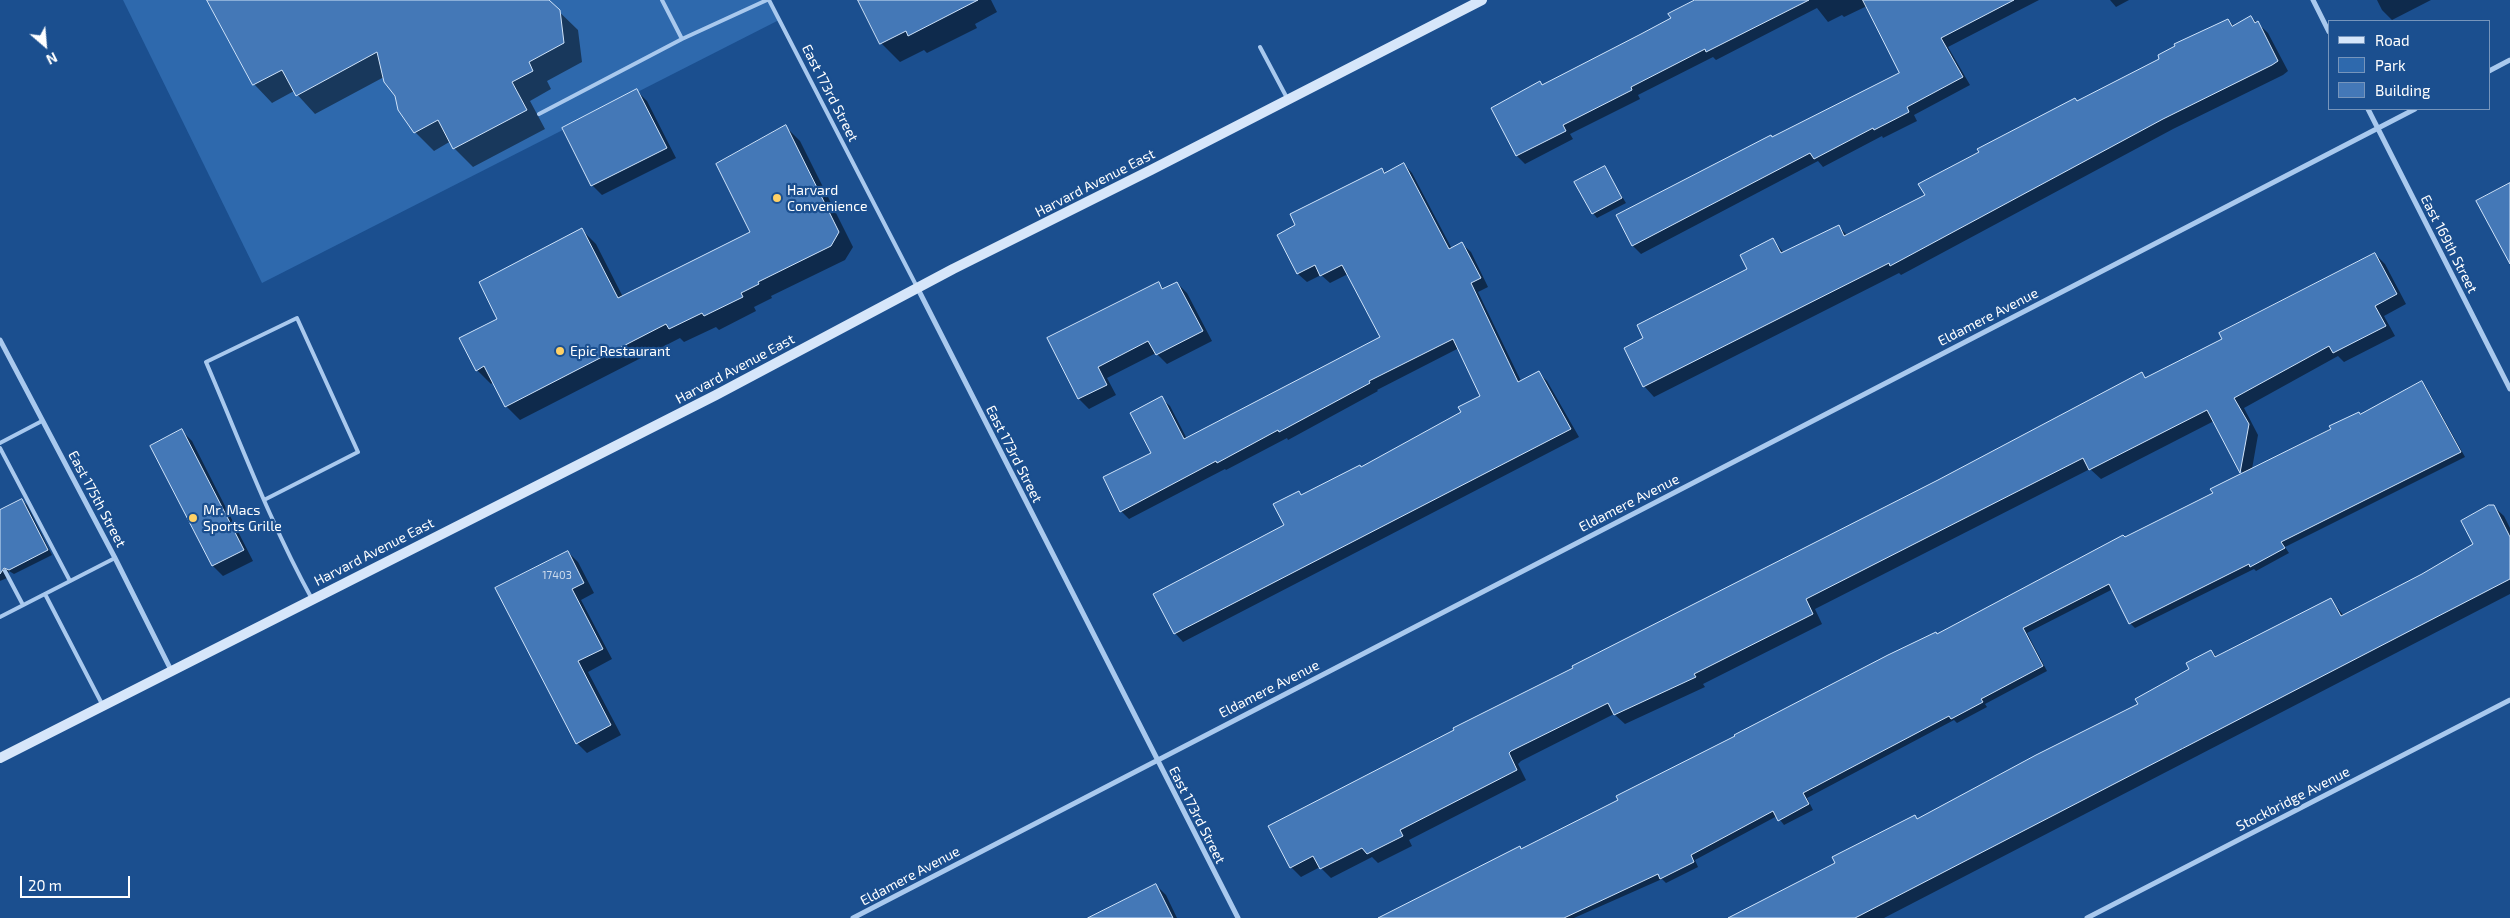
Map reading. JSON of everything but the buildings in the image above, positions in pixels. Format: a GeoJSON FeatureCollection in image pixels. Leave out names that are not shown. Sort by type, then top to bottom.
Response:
{"type":"FeatureCollection","features":[{"type":"Feature","properties":{"kind":"main road","name":"Harvard Avenue East"},"geometry":{"type":"LineString","coordinates":[[0,758],[716,395],[918,289],[1482,0]]}},
{"type":"Feature","properties":{"kind":"street"},"geometry":{"type":"LineString","coordinates":[[2313,0],[2328,30]]}},
{"type":"Feature","properties":{"kind":"street"},"geometry":{"type":"LineString","coordinates":[[2490,70],[2510,60]]}},
{"type":"Feature","properties":{"kind":"street","name":"East 169th Street"},"geometry":{"type":"LineString","coordinates":[[2369,110],[2510,389]]}},
{"type":"Feature","properties":{"kind":"street","name":"Eldamere Avenue"},"geometry":{"type":"LineString","coordinates":[[854,918],[2413,110]]}},
{"type":"Feature","properties":{"kind":"street","name":"East 173rd Street"},"geometry":{"type":"LineString","coordinates":[[918,289],[1238,918]]}},
{"type":"Feature","properties":{"kind":"street","name":"East 175th Street"},"geometry":{"type":"LineString","coordinates":[[0,340],[115,558],[171,670]]}},
{"type":"Feature","properties":{"kind":"street","name":"Stockbridge Avenue"},"geometry":{"type":"LineString","coordinates":[[2087,918],[2510,700]]}},
{"type":"Feature","properties":{"kind":"lane"},"geometry":{"type":"LineString","coordinates":[[662,0],[682,39]]}},
{"type":"Feature","properties":{"kind":"lane"},"geometry":{"type":"LineString","coordinates":[[539,114],[682,39],[768,0]]}},
{"type":"Feature","properties":{"kind":"lane","name":"East 173rd Street"},"geometry":{"type":"LineString","coordinates":[[768,0],[918,289]]}},
{"type":"Feature","properties":{"kind":"lane"},"geometry":{"type":"LineString","coordinates":[[1260,47],[1288,100]]}},
{"type":"Feature","properties":{"kind":"lane"},"geometry":{"type":"LineString","coordinates":[[264,500],[358,452],[297,318],[206,362],[264,500],[288,555],[312,599]]}},
{"type":"Feature","properties":{"kind":"lane"},"geometry":{"type":"LineString","coordinates":[[0,443],[42,420]]}},
{"type":"Feature","properties":{"kind":"lane"},"geometry":{"type":"LineString","coordinates":[[0,448],[70,581]]}},
{"type":"Feature","properties":{"kind":"lane"},"geometry":{"type":"LineString","coordinates":[[0,617],[115,558]]}},
{"type":"Feature","properties":{"kind":"lane"},"geometry":{"type":"LineString","coordinates":[[5,571],[23,605]]}},
{"type":"Feature","properties":{"kind":"lane"},"geometry":{"type":"LineString","coordinates":[[45,594],[103,706]]}},
{"type":"Feature","properties":{"kind":"green space"},"geometry":{"type":"Polygon","coordinates":[[[123,0],[769,0],[779,20],[262,283],[123,0]]]}},
{"type":"Feature","properties":{"kind":"place","name":"Harvard Convenience"},"geometry":{"type":"Point","coordinates":[777,198]}},
{"type":"Feature","properties":{"kind":"place","name":"Epic Restaurant"},"geometry":{"type":"Point","coordinates":[560,351]}},
{"type":"Feature","properties":{"kind":"place","name":"Mr. Macs Sports Grille"},"geometry":{"type":"Point","coordinates":[193,518]}}]}
